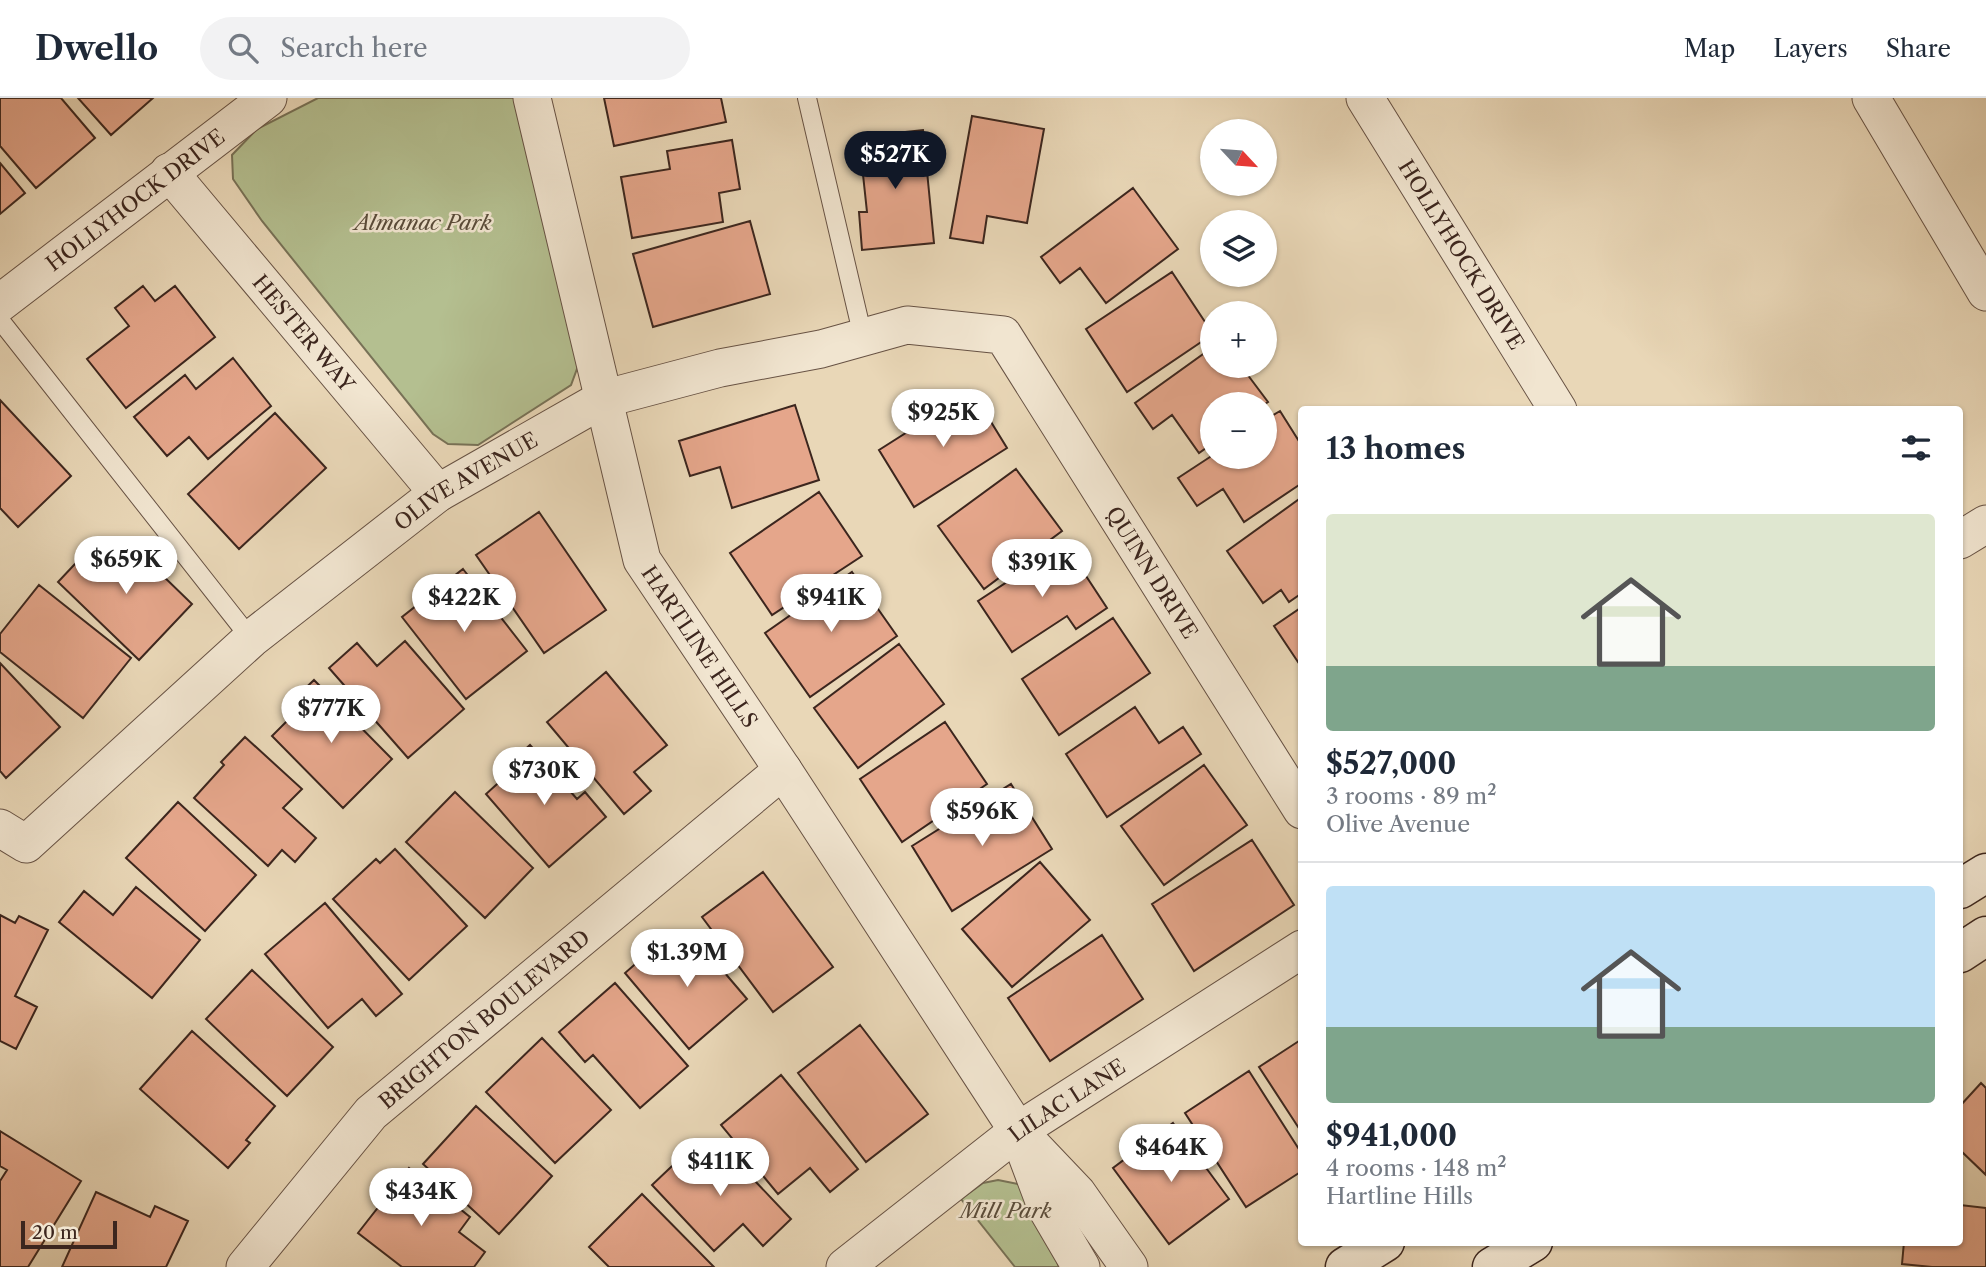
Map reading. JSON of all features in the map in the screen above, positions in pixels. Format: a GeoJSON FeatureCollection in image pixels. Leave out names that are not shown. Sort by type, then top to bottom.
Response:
{"type":"FeatureCollection","features":[{"type":"Feature","properties":{"kind":"street","name":"HOLLYHOCK DRIVE"},"geometry":{"type":"LineString","coordinates":[[0,303],[268,98]]}},
{"type":"Feature","properties":{"kind":"street","name":"HARTLINE HILLS"},"geometry":{"type":"LineString","coordinates":[[532,98],[642,560],[783,770],[1018,1131],[1077,1193],[1129,1267]]}},
{"type":"Feature","properties":{"kind":"street","name":"HOLLYHOCK DRIVE"},"geometry":{"type":"LineString","coordinates":[[1365,98],[1556,406]]}},
{"type":"Feature","properties":{"kind":"street"},"geometry":{"type":"LineString","coordinates":[[1871,98],[1986,292]]}},
{"type":"Feature","properties":{"kind":"street","name":"HESTER WAY"},"geometry":{"type":"LineString","coordinates":[[169,172],[438,493]]}},
{"type":"Feature","properties":{"kind":"street","name":"OLIVE AVENUE"},"geometry":{"type":"LineString","coordinates":[[13,836],[251,639],[438,493],[603,399],[720,369],[821,349],[907,325],[1003,335]]}},
{"type":"Feature","properties":{"kind":"street","name":"QUINN DRIVE"},"geometry":{"type":"LineString","coordinates":[[1003,335],[1298,804]]}},
{"type":"Feature","properties":{"kind":"street"},"geometry":{"type":"LineString","coordinates":[[1963,538],[1986,524]]}},
{"type":"Feature","properties":{"kind":"street","name":"BRIGHTON BOULEVARD"},"geometry":{"type":"LineString","coordinates":[[245,1267],[371,1113],[783,770]]}},
{"type":"Feature","properties":{"kind":"street"},"geometry":{"type":"LineString","coordinates":[[1963,887],[1986,873]]}},
{"type":"Feature","properties":{"kind":"street"},"geometry":{"type":"LineString","coordinates":[[1963,951],[1986,936]]}},
{"type":"Feature","properties":{"kind":"street","name":"LILAC LANE"},"geometry":{"type":"LineString","coordinates":[[845,1267],[1018,1131],[1298,952]]}},
{"type":"Feature","properties":{"kind":"street","name":"HARTLINE HILLS"},"geometry":{"type":"LineString","coordinates":[[1018,1131],[1047,1209],[1081,1267]]}},
{"type":"Feature","properties":{"kind":"street"},"geometry":{"type":"LineString","coordinates":[[1345,1267],[1379,1246]]}},
{"type":"Feature","properties":{"kind":"street"},"geometry":{"type":"LineString","coordinates":[[1492,1267],[1526,1246]]}},
{"type":"Feature","properties":{"kind":"lane"},"geometry":{"type":"LineString","coordinates":[[807,98],[863,337]]}},
{"type":"Feature","properties":{"kind":"lane"},"geometry":{"type":"LineString","coordinates":[[0,320],[251,639]]}},
{"type":"Feature","properties":{"kind":"green space","name":"Almanac Park"},"geometry":{"type":"Polygon","coordinates":[[[318,98],[521,98],[581,358],[571,385],[478,445],[448,444],[433,434],[262,221],[233,179],[232,155],[257,129],[318,98]]]}},
{"type":"Feature","properties":{"kind":"green space","name":"Mill Park"},"geometry":{"type":"Polygon","coordinates":[[[998,1180],[1018,1184],[1030,1193],[1059,1267],[1015,1267],[961,1199],[983,1183],[998,1180]]]}},
{"type":"Feature","properties":{"kind":"building"},"geometry":{"type":"Polygon","coordinates":[[[0,98],[61,98],[95,138],[36,188],[0,146],[0,98]]]}},
{"type":"Feature","properties":{"kind":"building"},"geometry":{"type":"Polygon","coordinates":[[[78,98],[153,98],[111,135],[78,98]]]}},
{"type":"Feature","properties":{"kind":"building"},"geometry":{"type":"Polygon","coordinates":[[[604,98],[721,98],[726,122],[614,146],[604,98]]]}},
{"type":"Feature","properties":{"kind":"building"},"geometry":{"type":"Polygon","coordinates":[[[972,116],[1044,129],[1027,223],[987,216],[983,243],[950,238],[972,116]]]}},
{"type":"Feature","properties":{"kind":"building"},"geometry":{"type":"Polygon","coordinates":[[[923,130],[934,243],[862,250],[859,212],[867,212],[859,137],[923,130]]]}},
{"type":"Feature","properties":{"kind":"building"},"geometry":{"type":"Polygon","coordinates":[[[732,140],[740,189],[719,193],[723,222],[632,238],[621,177],[670,169],[667,151],[732,140]]]}},
{"type":"Feature","properties":{"kind":"building"},"geometry":{"type":"Polygon","coordinates":[[[0,163],[25,193],[0,214],[0,163]]]}},
{"type":"Feature","properties":{"kind":"building"},"geometry":{"type":"Polygon","coordinates":[[[1133,188],[1178,249],[1106,303],[1080,268],[1060,283],[1041,257],[1133,188]]]}},
{"type":"Feature","properties":{"kind":"building"},"geometry":{"type":"Polygon","coordinates":[[[750,221],[770,294],[653,327],[633,254],[750,221]]]}},
{"type":"Feature","properties":{"kind":"building"},"geometry":{"type":"Polygon","coordinates":[[[1172,272],[1200,314],[1200,343],[1127,392],[1086,329],[1172,272]]]}},
{"type":"Feature","properties":{"kind":"building"},"geometry":{"type":"Polygon","coordinates":[[[143,286],[155,301],[175,286],[215,337],[126,408],[87,359],[129,326],[115,308],[143,286]]]}},
{"type":"Feature","properties":{"kind":"building"},"geometry":{"type":"Polygon","coordinates":[[[1200,356],[1200,378],[1250,378],[1260,392],[1200,392],[1199,453],[1172,415],[1153,429],[1135,403],[1200,356]]]}},
{"type":"Feature","properties":{"kind":"building"},"geometry":{"type":"Polygon","coordinates":[[[233,358],[271,406],[208,459],[189,437],[167,456],[134,417],[185,375],[196,389],[233,358]]]}},
{"type":"Feature","properties":{"kind":"building"},"geometry":{"type":"Polygon","coordinates":[[[972,391],[1007,448],[914,507],[879,450],[972,391]]]}},
{"type":"Feature","properties":{"kind":"building"},"geometry":{"type":"Polygon","coordinates":[[[0,400],[71,476],[18,527],[0,508],[0,400]]]}},
{"type":"Feature","properties":{"kind":"building"},"geometry":{"type":"Polygon","coordinates":[[[795,405],[819,480],[732,508],[720,467],[690,476],[679,441],[795,405]]]}},
{"type":"Feature","properties":{"kind":"building"},"geometry":{"type":"Polygon","coordinates":[[[1280,411],[1298,440],[1298,486],[1244,522],[1223,489],[1197,506],[1178,478],[1200,464],[1200,469],[1277,469],[1277,413],[1280,411]]]}},
{"type":"Feature","properties":{"kind":"building"},"geometry":{"type":"Polygon","coordinates":[[[275,413],[326,468],[239,549],[188,494],[275,413]]]}},
{"type":"Feature","properties":{"kind":"building"},"geometry":{"type":"Polygon","coordinates":[[[1016,469],[1062,531],[984,589],[938,526],[1016,469]]]}},
{"type":"Feature","properties":{"kind":"building"},"geometry":{"type":"Polygon","coordinates":[[[819,492],[862,556],[772,615],[730,553],[819,492]]]}},
{"type":"Feature","properties":{"kind":"building"},"geometry":{"type":"Polygon","coordinates":[[[1298,500],[1298,596],[1289,602],[1281,590],[1263,603],[1227,551],[1298,500]]]}},
{"type":"Feature","properties":{"kind":"building"},"geometry":{"type":"Polygon","coordinates":[[[539,512],[606,610],[544,653],[476,555],[539,512]]]}},
{"type":"Feature","properties":{"kind":"building"},"geometry":{"type":"Polygon","coordinates":[[[125,539],[192,604],[139,660],[58,582],[90,548],[103,561],[125,539]]]}},
{"type":"Feature","properties":{"kind":"building"},"geometry":{"type":"Polygon","coordinates":[[[1065,544],[1107,608],[1076,629],[1067,616],[1012,652],[978,601],[1065,544]]]}},
{"type":"Feature","properties":{"kind":"building"},"geometry":{"type":"Polygon","coordinates":[[[463,569],[527,651],[466,699],[402,617],[463,569]]]}},
{"type":"Feature","properties":{"kind":"building"},"geometry":{"type":"Polygon","coordinates":[[[852,572],[897,636],[810,697],[765,633],[852,572]]]}},
{"type":"Feature","properties":{"kind":"building"},"geometry":{"type":"Polygon","coordinates":[[[39,585],[131,658],[83,718],[0,652],[0,634],[39,585]]]}},
{"type":"Feature","properties":{"kind":"building"},"geometry":{"type":"Polygon","coordinates":[[[1298,610],[1298,662],[1274,626],[1298,610]]]}},
{"type":"Feature","properties":{"kind":"building"},"geometry":{"type":"Polygon","coordinates":[[[1113,618],[1150,673],[1059,735],[1022,679],[1113,618]]]}},
{"type":"Feature","properties":{"kind":"building"},"geometry":{"type":"Polygon","coordinates":[[[405,641],[464,709],[408,758],[329,668],[357,643],[377,666],[405,641]]]}},
{"type":"Feature","properties":{"kind":"building"},"geometry":{"type":"Polygon","coordinates":[[[899,644],[944,704],[858,768],[814,708],[899,644]]]}},
{"type":"Feature","properties":{"kind":"building"},"geometry":{"type":"Polygon","coordinates":[[[0,663],[60,727],[6,778],[0,771],[0,663]]]}},
{"type":"Feature","properties":{"kind":"building"},"geometry":{"type":"Polygon","coordinates":[[[606,672],[667,745],[634,772],[651,791],[624,814],[547,722],[606,672]]]}},
{"type":"Feature","properties":{"kind":"building"},"geometry":{"type":"Polygon","coordinates":[[[314,680],[392,759],[343,808],[272,736],[299,709],[292,701],[314,680]]]}},
{"type":"Feature","properties":{"kind":"building"},"geometry":{"type":"Polygon","coordinates":[[[1135,707],[1159,743],[1183,727],[1201,754],[1107,817],[1066,754],[1135,707]]]}},
{"type":"Feature","properties":{"kind":"building"},"geometry":{"type":"Polygon","coordinates":[[[945,722],[987,784],[902,842],[860,779],[945,722]]]}},
{"type":"Feature","properties":{"kind":"building"},"geometry":{"type":"Polygon","coordinates":[[[245,737],[302,789],[283,808],[316,838],[295,862],[282,850],[268,866],[194,798],[224,765],[221,762],[245,737]]]}},
{"type":"Feature","properties":{"kind":"building"},"geometry":{"type":"Polygon","coordinates":[[[530,745],[577,799],[585,792],[606,817],[549,867],[486,794],[507,775],[503,769],[530,745]]]}},
{"type":"Feature","properties":{"kind":"building"},"geometry":{"type":"Polygon","coordinates":[[[1204,765],[1247,825],[1164,885],[1121,826],[1204,765]]]}},
{"type":"Feature","properties":{"kind":"building"},"geometry":{"type":"Polygon","coordinates":[[[1011,784],[1052,849],[952,911],[912,846],[1011,784]]]}},
{"type":"Feature","properties":{"kind":"building"},"geometry":{"type":"Polygon","coordinates":[[[455,792],[533,868],[485,918],[406,842],[455,792]]]}},
{"type":"Feature","properties":{"kind":"building"},"geometry":{"type":"Polygon","coordinates":[[[178,802],[256,875],[205,931],[126,858],[178,802]]]}},
{"type":"Feature","properties":{"kind":"building"},"geometry":{"type":"Polygon","coordinates":[[[1252,840],[1294,905],[1194,971],[1152,904],[1252,840]]]}},
{"type":"Feature","properties":{"kind":"building"},"geometry":{"type":"Polygon","coordinates":[[[395,849],[467,926],[409,980],[333,899],[376,859],[380,863],[395,849]]]}},
{"type":"Feature","properties":{"kind":"building"},"geometry":{"type":"Polygon","coordinates":[[[1040,862],[1090,920],[1012,987],[962,929],[1040,862]]]}},
{"type":"Feature","properties":{"kind":"building"},"geometry":{"type":"Polygon","coordinates":[[[763,872],[833,967],[773,1012],[702,917],[763,872]]]}},
{"type":"Feature","properties":{"kind":"building"},"geometry":{"type":"Polygon","coordinates":[[[136,887],[200,940],[152,998],[59,922],[84,891],[113,915],[136,887]]]}},
{"type":"Feature","properties":{"kind":"building"},"geometry":{"type":"Polygon","coordinates":[[[325,903],[402,994],[376,1016],[362,999],[328,1028],[265,954],[325,903]]]}},
{"type":"Feature","properties":{"kind":"building"},"geometry":{"type":"Polygon","coordinates":[[[0,915],[15,923],[19,916],[48,930],[15,996],[37,1007],[16,1049],[0,1041],[0,915]]]}},
{"type":"Feature","properties":{"kind":"building"},"geometry":{"type":"Polygon","coordinates":[[[690,932],[747,999],[689,1049],[625,973],[649,952],[656,961],[690,932]]]}},
{"type":"Feature","properties":{"kind":"building"},"geometry":{"type":"Polygon","coordinates":[[[1102,935],[1143,999],[1050,1061],[1008,998],[1102,935]]]}},
{"type":"Feature","properties":{"kind":"building"},"geometry":{"type":"Polygon","coordinates":[[[252,970],[333,1047],[287,1096],[206,1019],[252,970]]]}},
{"type":"Feature","properties":{"kind":"building"},"geometry":{"type":"Polygon","coordinates":[[[615,983],[688,1066],[640,1108],[593,1055],[585,1062],[559,1032],[615,983]]]}},
{"type":"Feature","properties":{"kind":"building"},"geometry":{"type":"Polygon","coordinates":[[[860,1025],[928,1114],[866,1162],[798,1073],[860,1025]]]}},
{"type":"Feature","properties":{"kind":"building"},"geometry":{"type":"Polygon","coordinates":[[[192,1031],[275,1106],[246,1140],[250,1143],[228,1168],[140,1089],[192,1031]]]}},
{"type":"Feature","properties":{"kind":"building"},"geometry":{"type":"Polygon","coordinates":[[[542,1038],[611,1110],[555,1163],[486,1092],[542,1038]]]}},
{"type":"Feature","properties":{"kind":"building"},"geometry":{"type":"Polygon","coordinates":[[[1298,1042],[1298,1127],[1259,1067],[1298,1042]]]}},
{"type":"Feature","properties":{"kind":"building"},"geometry":{"type":"Polygon","coordinates":[[[1249,1071],[1298,1148],[1298,1174],[1246,1207],[1185,1113],[1249,1071]]]}},
{"type":"Feature","properties":{"kind":"building"},"geometry":{"type":"Polygon","coordinates":[[[781,1075],[858,1169],[830,1192],[810,1168],[778,1194],[721,1125],[781,1075]]]}},
{"type":"Feature","properties":{"kind":"building"},"geometry":{"type":"Polygon","coordinates":[[[1981,1083],[1986,1088],[1986,1175],[1963,1153],[1963,1103],[1981,1083]]]}},
{"type":"Feature","properties":{"kind":"building"},"geometry":{"type":"Polygon","coordinates":[[[476,1106],[552,1176],[499,1234],[423,1164],[476,1106]]]}},
{"type":"Feature","properties":{"kind":"building"},"geometry":{"type":"Polygon","coordinates":[[[1173,1123],[1229,1199],[1169,1244],[1113,1168],[1173,1123]]]}},
{"type":"Feature","properties":{"kind":"building"},"geometry":{"type":"Polygon","coordinates":[[[0,1131],[81,1181],[28,1267],[0,1267],[0,1181],[7,1170],[0,1166],[0,1131]]]}},
{"type":"Feature","properties":{"kind":"building"},"geometry":{"type":"Polygon","coordinates":[[[718,1142],[791,1219],[763,1246],[743,1224],[714,1251],[652,1185],[689,1150],[699,1160],[718,1142]]]}},
{"type":"Feature","properties":{"kind":"building"},"geometry":{"type":"Polygon","coordinates":[[[409,1168],[470,1217],[459,1232],[485,1252],[474,1267],[402,1267],[358,1233],[409,1168]]]}},
{"type":"Feature","properties":{"kind":"building"},"geometry":{"type":"Polygon","coordinates":[[[96,1192],[150,1217],[155,1206],[188,1221],[166,1267],[62,1267],[96,1192]]]}},
{"type":"Feature","properties":{"kind":"building"},"geometry":{"type":"Polygon","coordinates":[[[642,1194],[714,1267],[609,1267],[589,1247],[642,1194]]]}},
{"type":"Feature","properties":{"kind":"building"},"geometry":{"type":"Polygon","coordinates":[[[1963,1205],[1986,1208],[1986,1267],[1902,1264],[1904,1246],[1963,1246],[1963,1205]]]}}]}
